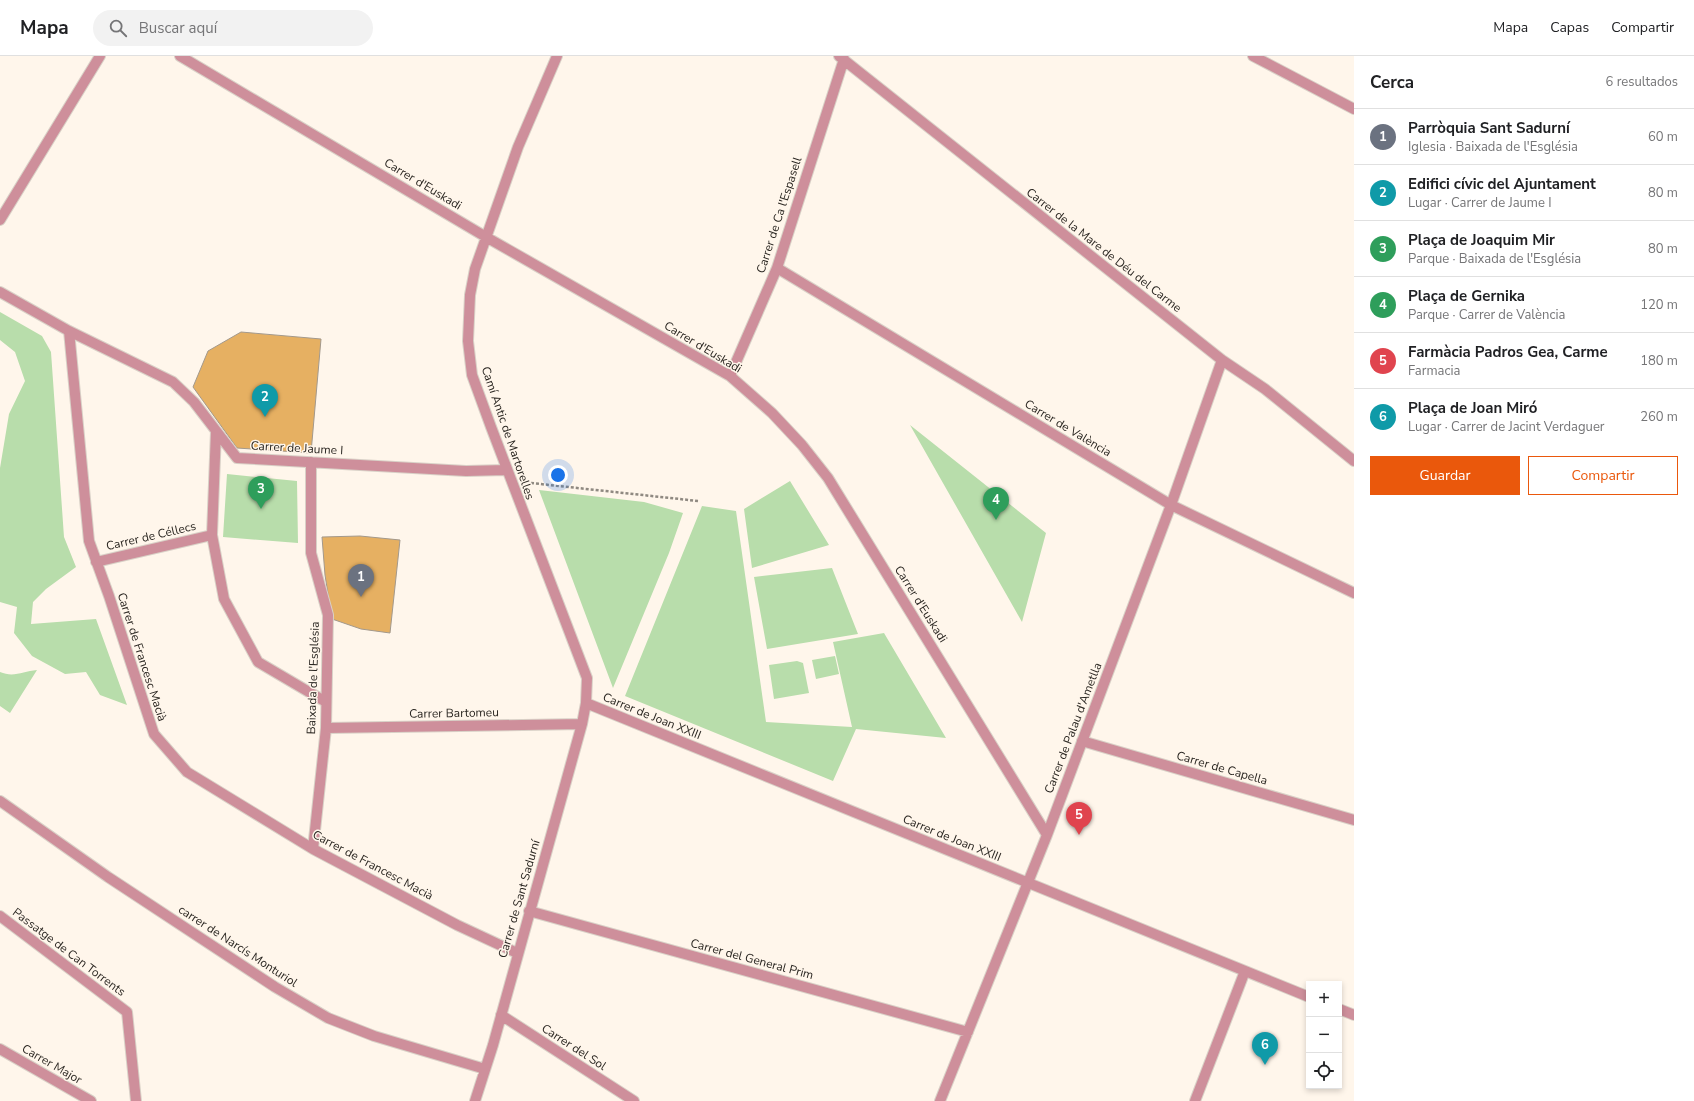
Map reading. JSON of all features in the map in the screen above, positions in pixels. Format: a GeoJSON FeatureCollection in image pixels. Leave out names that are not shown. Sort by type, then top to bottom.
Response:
{"type":"FeatureCollection","features":[{"type":"Feature","properties":{"kind":"street"},"geometry":{"type":"LineString","coordinates":[[0,220],[100,56]]}},
{"type":"Feature","properties":{"kind":"street","name":"Carrer d'Euskadi"},"geometry":{"type":"LineString","coordinates":[[180,56],[486,236],[730,376],[772,412],[802,445],[828,478],[1047,835]]}},
{"type":"Feature","properties":{"kind":"street","name":"Camí Antic de Martorelles"},"geometry":{"type":"LineString","coordinates":[[557,56],[518,147],[475,269],[470,294],[468,341],[472,375],[506,470],[587,678],[586,703]]}},
{"type":"Feature","properties":{"kind":"street"},"geometry":{"type":"LineString","coordinates":[[1253,56],[1354,109]]}},
{"type":"Feature","properties":{"kind":"street","name":"Carrer de Ca l'Espasell"},"geometry":{"type":"LineString","coordinates":[[730,376],[777,268],[841,58]]}},
{"type":"Feature","properties":{"kind":"street","name":"Carrer de la Mare de Déu del Carme"},"geometry":{"type":"LineString","coordinates":[[841,58],[1222,360],[1265,389],[1353,458]]}},
{"type":"Feature","properties":{"kind":"street","name":"Carrer de València"},"geometry":{"type":"LineString","coordinates":[[777,268],[1171,505],[1354,593]]}},
{"type":"Feature","properties":{"kind":"street","name":"Carrer de Jaume I"},"geometry":{"type":"LineString","coordinates":[[0,292],[69,331],[172,382],[194,402],[237,458],[466,471],[506,470]]}},
{"type":"Feature","properties":{"kind":"street","name":"Carrer de Francesc Macià"},"geometry":{"type":"LineString","coordinates":[[69,331],[89,541],[109,596],[154,734],[188,772],[313,849],[458,925],[518,953]]}},
{"type":"Feature","properties":{"kind":"street","name":"Carrer de Palau d'Ametlla"},"geometry":{"type":"LineString","coordinates":[[940,1101],[1047,835],[1171,505],[1222,360]]}},
{"type":"Feature","properties":{"kind":"street"},"geometry":{"type":"LineString","coordinates":[[216,431],[212,535],[224,599],[258,662],[326,702]]}},
{"type":"Feature","properties":{"kind":"street","name":"Baixada de l'Església"},"geometry":{"type":"LineString","coordinates":[[311,462],[311,553],[328,615],[326,728],[313,849]]}},
{"type":"Feature","properties":{"kind":"street","name":"Carrer de Céllecs"},"geometry":{"type":"LineString","coordinates":[[96,562],[212,535]]}},
{"type":"Feature","properties":{"kind":"street","name":"Carrer de Sant Sadurní"},"geometry":{"type":"LineString","coordinates":[[475,1101],[501,1015],[582,724],[586,703]]}},
{"type":"Feature","properties":{"kind":"street","name":"Carrer de Joan XXIII"},"geometry":{"type":"LineString","coordinates":[[586,703],[1306,996]]}},
{"type":"Feature","properties":{"kind":"street","name":"Carrer Bartomeu"},"geometry":{"type":"LineString","coordinates":[[326,728],[582,724]]}},
{"type":"Feature","properties":{"kind":"street","name":"Carrer de Capella"},"geometry":{"type":"LineString","coordinates":[[1082,741],[1354,820]]}},
{"type":"Feature","properties":{"kind":"street","name":"carrer de Narcís Monturiol"},"geometry":{"type":"LineString","coordinates":[[0,800],[108,877],[275,987],[328,1018],[374,1036],[485,1069]]}},
{"type":"Feature","properties":{"kind":"street","name":"Carrer del General Prim"},"geometry":{"type":"LineString","coordinates":[[529,911],[968,1032]]}},
{"type":"Feature","properties":{"kind":"street","name":"Passatge de Can Torrents"},"geometry":{"type":"LineString","coordinates":[[0,916],[127,1012],[136,1101]]}},
{"type":"Feature","properties":{"kind":"street"},"geometry":{"type":"LineString","coordinates":[[1195,1101],[1245,971]]}},
{"type":"Feature","properties":{"kind":"street"},"geometry":{"type":"LineString","coordinates":[[1342,1010],[1354,1015]]}},
{"type":"Feature","properties":{"kind":"street","name":"Carrer del Sol"},"geometry":{"type":"LineString","coordinates":[[501,1015],[634,1101]]}},
{"type":"Feature","properties":{"kind":"street","name":"Carrer Major"},"geometry":{"type":"LineString","coordinates":[[0,1049],[91,1101]]}},
{"type":"Feature","properties":{"kind":"path"},"geometry":{"type":"LineString","coordinates":[[510,480],[698,501]]}},
{"type":"Feature","properties":{"kind":"green space"},"geometry":{"type":"Polygon","coordinates":[[[0,312],[42,336],[51,352],[64,537],[76,567],[46,589],[33,602],[31,624],[96,619],[127,705],[100,695],[86,672],[65,674],[32,656],[14,633],[17,607],[0,602],[0,468],[9,414],[25,381],[15,352],[0,340],[0,312]]]}},
{"type":"Feature","properties":{"kind":"green space"},"geometry":{"type":"Polygon","coordinates":[[[910,425],[1046,533],[1022,622],[910,425]]]}},
{"type":"Feature","properties":{"kind":"green space"},"geometry":{"type":"Polygon","coordinates":[[[227,474],[297,481],[298,543],[223,537],[227,474]]]}},
{"type":"Feature","properties":{"kind":"green space"},"geometry":{"type":"Polygon","coordinates":[[[790,481],[829,545],[752,568],[744,509],[790,481]]]}},
{"type":"Feature","properties":{"kind":"green space"},"geometry":{"type":"Polygon","coordinates":[[[539,490],[644,502],[683,513],[669,553],[613,688],[539,490]]]}},
{"type":"Feature","properties":{"kind":"green space"},"geometry":{"type":"Polygon","coordinates":[[[702,506],[736,511],[766,722],[852,727],[833,642],[884,633],[946,738],[856,729],[833,781],[625,696],[702,506]]]}},
{"type":"Feature","properties":{"kind":"green space"},"geometry":{"type":"Polygon","coordinates":[[[832,568],[858,634],[767,649],[754,577],[832,568]]]}},
{"type":"Feature","properties":{"kind":"green space"},"geometry":{"type":"Polygon","coordinates":[[[835,656],[839,674],[816,679],[812,660],[835,656]]]}},
{"type":"Feature","properties":{"kind":"green space"},"geometry":{"type":"Polygon","coordinates":[[[797,661],[803,663],[809,693],[774,699],[769,665],[797,661]]]}},
{"type":"Feature","properties":{"kind":"green space"},"geometry":{"type":"Polygon","coordinates":[[[37,670],[10,713],[0,706],[0,672],[5,674],[14,674],[37,670]]]}},
{"type":"Feature","properties":{"kind":"building"},"geometry":{"type":"Polygon","coordinates":[[[241,332],[321,339],[311,453],[237,448],[193,387],[208,351],[241,332]]]}},
{"type":"Feature","properties":{"kind":"building"},"geometry":{"type":"Polygon","coordinates":[[[360,536],[400,540],[390,633],[361,629],[332,619],[325,575],[322,537],[360,536]]]}},
{"type":"Feature","properties":{"kind":"place","name":"Edifici cívic del Ajuntament"},"geometry":{"type":"Point","coordinates":[265,417]}},
{"type":"Feature","properties":{"kind":"place","name":"Plaça de Joaquim Mir"},"geometry":{"type":"Point","coordinates":[261,509]}},
{"type":"Feature","properties":{"kind":"place","name":"Plaça de Gernika"},"geometry":{"type":"Point","coordinates":[996,520]}},
{"type":"Feature","properties":{"kind":"place","name":"Parròquia Sant Sadurní"},"geometry":{"type":"Point","coordinates":[361,597]}},
{"type":"Feature","properties":{"kind":"place","name":"Farmàcia Padros Gea, Carme"},"geometry":{"type":"Point","coordinates":[1079,835]}},
{"type":"Feature","properties":{"kind":"place","name":"Plaça de Joan Miró"},"geometry":{"type":"Point","coordinates":[1265,1065]}}]}
